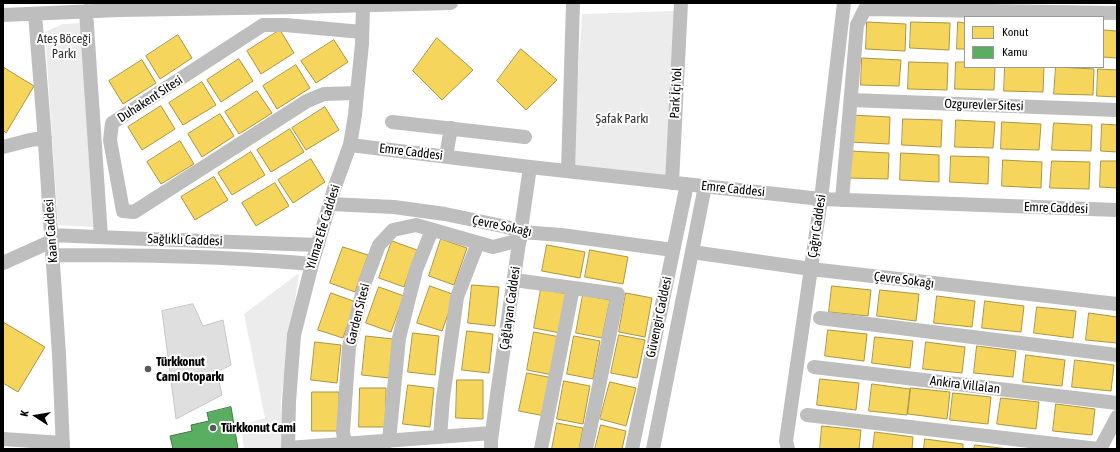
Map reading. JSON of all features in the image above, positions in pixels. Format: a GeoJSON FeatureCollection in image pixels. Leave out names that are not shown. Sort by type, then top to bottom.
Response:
{"type":"FeatureCollection","features":[{"type":"Feature","properties":{"kind":"street"},"geometry":{"type":"LineString","coordinates":[[3,15],[86,11],[452,3]]}},
{"type":"Feature","properties":{"kind":"street"},"geometry":{"type":"LineString","coordinates":[[568,171],[573,3]]}},
{"type":"Feature","properties":{"kind":"street","name":"Park İçi Yol"},"geometry":{"type":"LineString","coordinates":[[672,182],[681,3]]}},
{"type":"Feature","properties":{"kind":"street","name":"Çağrı Caddesi"},"geometry":{"type":"LineString","coordinates":[[788,449],[786,440],[821,199],[844,3]]}},
{"type":"Feature","properties":{"kind":"street","name":"Yılmaz Efe Caddesi"},"geometry":{"type":"LineString","coordinates":[[288,449],[289,402],[294,335],[312,264],[350,145],[355,115],[363,5]]}},
{"type":"Feature","properties":{"kind":"street"},"geometry":{"type":"LineString","coordinates":[[842,200],[857,25],[865,9],[1117,13]]}},
{"type":"Feature","properties":{"kind":"street"},"geometry":{"type":"LineString","coordinates":[[86,11],[101,237]]}},
{"type":"Feature","properties":{"kind":"street","name":"Kaan Caddesi"},"geometry":{"type":"LineString","coordinates":[[35,14],[52,243],[61,382],[63,446]]}},
{"type":"Feature","properties":{"kind":"street","name":"Duhakent Sitesi"},"geometry":{"type":"LineString","coordinates":[[357,93],[324,94],[307,101],[134,212],[124,211],[110,140],[112,123],[263,25],[285,25],[362,32]]}},
{"type":"Feature","properties":{"kind":"street","name":"Ozgurevler Sitesi"},"geometry":{"type":"LineString","coordinates":[[850,100],[1117,110]]}},
{"type":"Feature","properties":{"kind":"street"},"geometry":{"type":"LineString","coordinates":[[392,122],[525,137]]}},
{"type":"Feature","properties":{"kind":"street"},"geometry":{"type":"LineString","coordinates":[[446,156],[451,128]]}},
{"type":"Feature","properties":{"kind":"street"},"geometry":{"type":"LineString","coordinates":[[3,147],[45,138]]}},
{"type":"Feature","properties":{"kind":"street","name":"Emre Caddesi"},"geometry":{"type":"LineString","coordinates":[[350,145],[530,167],[821,199],[1117,210]]}},
{"type":"Feature","properties":{"kind":"street","name":"Çağlayan Caddesi"},"geometry":{"type":"LineString","coordinates":[[491,449],[492,433],[530,167]]}},
{"type":"Feature","properties":{"kind":"street","name":"Güvengir Caddesi"},"geometry":{"type":"LineString","coordinates":[[632,449],[687,184]]}},
{"type":"Feature","properties":{"kind":"street","name":"Güvengir Caddesi"},"geometry":{"type":"LineString","coordinates":[[653,449],[706,186]]}},
{"type":"Feature","properties":{"kind":"street","name":"Çevre Sokağı"},"geometry":{"type":"LineString","coordinates":[[330,204],[394,207],[445,214],[507,227],[520,236],[561,235],[673,250]]}},
{"type":"Feature","properties":{"kind":"street","name":"Garden Sitesi"},"geometry":{"type":"LineString","coordinates":[[344,444],[343,432],[349,347],[365,282],[379,245],[393,230],[416,225],[493,247],[520,236]]}},
{"type":"Feature","properties":{"kind":"street"},"geometry":{"type":"LineString","coordinates":[[389,441],[398,338],[416,270],[432,230]]}},
{"type":"Feature","properties":{"kind":"street","name":"Sağlıklı Caddesi"},"geometry":{"type":"LineString","coordinates":[[52,243],[101,237],[318,245]]}},
{"type":"Feature","properties":{"kind":"street"},"geometry":{"type":"LineString","coordinates":[[3,263],[52,243]]}},
{"type":"Feature","properties":{"kind":"street","name":"Sağlıklı Caddesi"},"geometry":{"type":"LineString","coordinates":[[52,243],[123,254],[312,264]]}},
{"type":"Feature","properties":{"kind":"street"},"geometry":{"type":"LineString","coordinates":[[440,437],[443,398],[457,297],[478,243]]}},
{"type":"Feature","properties":{"kind":"street","name":"Çevre Sokağı"},"geometry":{"type":"LineString","coordinates":[[692,252],[811,269],[1117,304]]}},
{"type":"Feature","properties":{"kind":"street"},"geometry":{"type":"LineString","coordinates":[[514,280],[618,294],[586,449]]}},
{"type":"Feature","properties":{"kind":"street"},"geometry":{"type":"LineString","coordinates":[[541,449],[573,288]]}},
{"type":"Feature","properties":{"kind":"street"},"geometry":{"type":"LineString","coordinates":[[820,318],[1117,355]]}},
{"type":"Feature","properties":{"kind":"street","name":"Ankira Villalan"},"geometry":{"type":"LineString","coordinates":[[814,367],[1117,403]]}},
{"type":"Feature","properties":{"kind":"street"},"geometry":{"type":"LineString","coordinates":[[807,415],[1099,449],[1115,422]]}},
{"type":"Feature","properties":{"kind":"street"},"geometry":{"type":"LineString","coordinates":[[1115,422],[1117,440]]}},
{"type":"Feature","properties":{"kind":"street"},"geometry":{"type":"LineString","coordinates":[[288,449],[492,433]]}},
{"type":"Feature","properties":{"kind":"street"},"geometry":{"type":"LineString","coordinates":[[3,439],[63,446]]}},
{"type":"Feature","properties":{"kind":"green space","name":"Şafak Parkı"},"geometry":{"type":"Polygon","coordinates":[[[675,11],[666,177],[572,166],[582,14],[675,11]]]}},
{"type":"Feature","properties":{"kind":"green space","name":"Ateş Böceği Parkı"},"geometry":{"type":"Polygon","coordinates":[[[81,23],[93,227],[58,225],[45,32],[63,24],[81,23]]]}},
{"type":"Feature","properties":{"kind":"green space"},"geometry":{"type":"Polygon","coordinates":[[[299,273],[281,399],[282,449],[244,449],[241,425],[265,418],[244,314],[299,273]]]}},
{"type":"Feature","properties":{"kind":"building: Konut"},"geometry":{"type":"Polygon","coordinates":[[[867,22],[906,24],[905,51],[866,49],[867,22]]]}},
{"type":"Feature","properties":{"kind":"building: Konut"},"geometry":{"type":"Polygon","coordinates":[[[911,22],[950,23],[949,50],[910,48],[911,22]]]}},
{"type":"Feature","properties":{"kind":"building: Konut"},"geometry":{"type":"Polygon","coordinates":[[[958,22],[964,23],[964,49],[957,49],[958,22]]]}},
{"type":"Feature","properties":{"kind":"building: Konut"},"geometry":{"type":"Polygon","coordinates":[[[280,30],[294,53],[261,74],[247,51],[280,30]]]}},
{"type":"Feature","properties":{"kind":"building: Konut"},"geometry":{"type":"Polygon","coordinates":[[[1104,30],[1117,31],[1117,58],[1104,57],[1104,30]]]}},
{"type":"Feature","properties":{"kind":"building: Konut"},"geometry":{"type":"Polygon","coordinates":[[[178,35],[192,58],[160,79],[146,56],[178,35]]]}},
{"type":"Feature","properties":{"kind":"building: Konut"},"geometry":{"type":"Polygon","coordinates":[[[437,38],[473,70],[442,100],[413,71],[437,38]]]}},
{"type":"Feature","properties":{"kind":"building: Konut"},"geometry":{"type":"Polygon","coordinates":[[[334,40],[348,62],[316,83],[301,61],[334,40]]]}},
{"type":"Feature","properties":{"kind":"building: Konut"},"geometry":{"type":"Polygon","coordinates":[[[521,49],[557,80],[526,110],[497,81],[521,49]]]}},
{"type":"Feature","properties":{"kind":"building: Konut"},"geometry":{"type":"Polygon","coordinates":[[[862,58],[901,60],[899,86],[861,85],[862,58]]]}},
{"type":"Feature","properties":{"kind":"building: Konut"},"geometry":{"type":"Polygon","coordinates":[[[239,59],[253,81],[221,102],[207,80],[239,59]]]}},
{"type":"Feature","properties":{"kind":"building: Konut"},"geometry":{"type":"Polygon","coordinates":[[[142,60],[156,83],[123,104],[109,81],[142,60]]]}},
{"type":"Feature","properties":{"kind":"building: Konut"},"geometry":{"type":"Polygon","coordinates":[[[909,62],[948,63],[947,90],[908,89],[909,62]]]}},
{"type":"Feature","properties":{"kind":"building: Konut"},"geometry":{"type":"Polygon","coordinates":[[[956,62],[964,62],[964,68],[995,68],[994,90],[955,89],[956,62]]]}},
{"type":"Feature","properties":{"kind":"building: Konut"},"geometry":{"type":"Polygon","coordinates":[[[296,65],[310,88],[277,109],[263,86],[296,65]]]}},
{"type":"Feature","properties":{"kind":"building: Konut"},"geometry":{"type":"Polygon","coordinates":[[[3,67],[34,86],[6,133],[3,130],[3,67]]]}},
{"type":"Feature","properties":{"kind":"building: Konut"},"geometry":{"type":"Polygon","coordinates":[[[1005,68],[1044,68],[1043,92],[1004,91],[1005,68]]]}},
{"type":"Feature","properties":{"kind":"building: Konut"},"geometry":{"type":"Polygon","coordinates":[[[1056,68],[1094,69],[1093,95],[1054,94],[1056,68]]]}},
{"type":"Feature","properties":{"kind":"building: Konut"},"geometry":{"type":"Polygon","coordinates":[[[1098,69],[1117,70],[1117,97],[1097,96],[1098,69]]]}},
{"type":"Feature","properties":{"kind":"building: Konut"},"geometry":{"type":"Polygon","coordinates":[[[202,82],[216,105],[183,125],[169,103],[202,82]]]}},
{"type":"Feature","properties":{"kind":"building: Konut"},"geometry":{"type":"Polygon","coordinates":[[[257,91],[272,113],[239,134],[225,112],[257,91]]]}},
{"type":"Feature","properties":{"kind":"building: Konut"},"geometry":{"type":"Polygon","coordinates":[[[161,106],[175,129],[142,150],[128,127],[161,106]]]}},
{"type":"Feature","properties":{"kind":"building: Konut"},"geometry":{"type":"Polygon","coordinates":[[[325,107],[339,130],[306,150],[292,128],[325,107]]]}},
{"type":"Feature","properties":{"kind":"building: Konut"},"geometry":{"type":"Polygon","coordinates":[[[220,114],[234,136],[202,157],[188,134],[220,114]]]}},
{"type":"Feature","properties":{"kind":"building: Konut"},"geometry":{"type":"Polygon","coordinates":[[[851,115],[890,117],[889,144],[850,142],[851,115]]]}},
{"type":"Feature","properties":{"kind":"building: Konut"},"geometry":{"type":"Polygon","coordinates":[[[903,119],[942,120],[941,147],[902,145],[903,119]]]}},
{"type":"Feature","properties":{"kind":"building: Konut"},"geometry":{"type":"Polygon","coordinates":[[[956,120],[995,122],[993,148],[955,147],[956,120]]]}},
{"type":"Feature","properties":{"kind":"building: Konut"},"geometry":{"type":"Polygon","coordinates":[[[1002,122],[1041,124],[1039,150],[1001,149],[1002,122]]]}},
{"type":"Feature","properties":{"kind":"building: Konut"},"geometry":{"type":"Polygon","coordinates":[[[1054,123],[1092,125],[1091,151],[1052,150],[1054,123]]]}},
{"type":"Feature","properties":{"kind":"building: Konut"},"geometry":{"type":"Polygon","coordinates":[[[1102,124],[1117,125],[1117,152],[1101,151],[1102,124]]]}},
{"type":"Feature","properties":{"kind":"building: Konut"},"geometry":{"type":"Polygon","coordinates":[[[290,129],[304,152],[271,172],[257,150],[290,129]]]}},
{"type":"Feature","properties":{"kind":"building: Konut"},"geometry":{"type":"Polygon","coordinates":[[[180,141],[194,164],[161,184],[147,162],[180,141]]]}},
{"type":"Feature","properties":{"kind":"building: Konut"},"geometry":{"type":"Polygon","coordinates":[[[850,151],[889,153],[888,179],[849,178],[850,151]]]}},
{"type":"Feature","properties":{"kind":"building: Konut"},"geometry":{"type":"Polygon","coordinates":[[[251,152],[265,175],[232,195],[218,173],[251,152]]]}},
{"type":"Feature","properties":{"kind":"building: Konut"},"geometry":{"type":"Polygon","coordinates":[[[901,153],[939,155],[939,182],[900,180],[901,153]]]}},
{"type":"Feature","properties":{"kind":"building: Konut"},"geometry":{"type":"Polygon","coordinates":[[[951,156],[989,157],[988,184],[950,182],[951,156]]]}},
{"type":"Feature","properties":{"kind":"building: Konut"},"geometry":{"type":"Polygon","coordinates":[[[311,159],[325,182],[293,203],[278,180],[311,159]]]}},
{"type":"Feature","properties":{"kind":"building: Konut"},"geometry":{"type":"Polygon","coordinates":[[[1003,160],[1042,162],[1041,188],[1002,186],[1003,160]]]}},
{"type":"Feature","properties":{"kind":"building: Konut"},"geometry":{"type":"Polygon","coordinates":[[[1052,161],[1090,162],[1089,189],[1050,188],[1052,161]]]}},
{"type":"Feature","properties":{"kind":"building: Konut"},"geometry":{"type":"Polygon","coordinates":[[[1101,161],[1117,161],[1117,188],[1100,187],[1101,161]]]}},
{"type":"Feature","properties":{"kind":"building: Konut"},"geometry":{"type":"Polygon","coordinates":[[[214,177],[228,200],[195,220],[181,197],[214,177]]]}},
{"type":"Feature","properties":{"kind":"building: Konut"},"geometry":{"type":"Polygon","coordinates":[[[275,183],[289,206],[256,226],[242,203],[275,183]]]}},
{"type":"Feature","properties":{"kind":"building: Konut"},"geometry":{"type":"Polygon","coordinates":[[[441,239],[467,248],[454,285],[429,276],[441,239]]]}},
{"type":"Feature","properties":{"kind":"building: Konut"},"geometry":{"type":"Polygon","coordinates":[[[392,241],[417,250],[404,287],[379,278],[392,241]]]}},
{"type":"Feature","properties":{"kind":"building: Konut"},"geometry":{"type":"Polygon","coordinates":[[[547,245],[585,252],[580,278],[542,271],[547,245]]]}},
{"type":"Feature","properties":{"kind":"building: Konut"},"geometry":{"type":"Polygon","coordinates":[[[343,247],[368,255],[355,292],[330,283],[343,247]]]}},
{"type":"Feature","properties":{"kind":"building: Konut"},"geometry":{"type":"Polygon","coordinates":[[[590,250],[628,257],[623,284],[585,277],[590,250]]]}},
{"type":"Feature","properties":{"kind":"building: Konut"},"geometry":{"type":"Polygon","coordinates":[[[472,285],[499,287],[495,326],[468,323],[472,285]]]}},
{"type":"Feature","properties":{"kind":"building: Konut"},"geometry":{"type":"Polygon","coordinates":[[[430,286],[455,295],[442,331],[417,323],[430,286]]]}},
{"type":"Feature","properties":{"kind":"building: Konut"},"geometry":{"type":"Polygon","coordinates":[[[832,286],[871,290],[868,316],[829,312],[832,286]]]}},
{"type":"Feature","properties":{"kind":"building: Konut"},"geometry":{"type":"Polygon","coordinates":[[[379,287],[404,296],[391,332],[366,323],[379,287]]]}},
{"type":"Feature","properties":{"kind":"building: Konut"},"geometry":{"type":"Polygon","coordinates":[[[541,289],[567,294],[560,333],[534,328],[541,289]]]}},
{"type":"Feature","properties":{"kind":"building: Konut"},"geometry":{"type":"Polygon","coordinates":[[[880,290],[919,294],[916,321],[877,316],[880,290]]]}},
{"type":"Feature","properties":{"kind":"building: Konut"},"geometry":{"type":"Polygon","coordinates":[[[331,293],[356,302],[343,338],[318,330],[331,293]]]}},
{"type":"Feature","properties":{"kind":"building: Konut"},"geometry":{"type":"Polygon","coordinates":[[[626,293],[652,298],[645,337],[619,332],[626,293]]]}},
{"type":"Feature","properties":{"kind":"building: Konut"},"geometry":{"type":"Polygon","coordinates":[[[583,295],[610,300],[602,338],[576,333],[583,295]]]}},
{"type":"Feature","properties":{"kind":"building: Konut"},"geometry":{"type":"Polygon","coordinates":[[[937,296],[975,301],[972,327],[934,323],[937,296]]]}},
{"type":"Feature","properties":{"kind":"building: Konut"},"geometry":{"type":"Polygon","coordinates":[[[985,301],[1024,306],[1021,332],[982,328],[985,301]]]}},
{"type":"Feature","properties":{"kind":"building: Konut"},"geometry":{"type":"Polygon","coordinates":[[[1037,307],[1076,311],[1073,338],[1034,333],[1037,307]]]}},
{"type":"Feature","properties":{"kind":"building: Konut"},"geometry":{"type":"Polygon","coordinates":[[[1089,313],[1117,317],[1117,343],[1086,340],[1089,313]]]}},
{"type":"Feature","properties":{"kind":"building: Konut"},"geometry":{"type":"Polygon","coordinates":[[[3,322],[45,347],[18,392],[3,383],[3,322]]]}},
{"type":"Feature","properties":{"kind":"building: Konut"},"geometry":{"type":"Polygon","coordinates":[[[828,330],[867,334],[864,361],[825,356],[828,330]]]}},
{"type":"Feature","properties":{"kind":"building: Konut"},"geometry":{"type":"Polygon","coordinates":[[[467,331],[493,334],[489,373],[462,370],[467,331]]]}},
{"type":"Feature","properties":{"kind":"building: Konut"},"geometry":{"type":"Polygon","coordinates":[[[534,332],[560,337],[553,375],[527,370],[534,332]]]}},
{"type":"Feature","properties":{"kind":"building: Konut"},"geometry":{"type":"Polygon","coordinates":[[[413,333],[439,336],[435,375],[408,372],[413,333]]]}},
{"type":"Feature","properties":{"kind":"building: Konut"},"geometry":{"type":"Polygon","coordinates":[[[619,335],[645,340],[637,378],[611,373],[619,335]]]}},
{"type":"Feature","properties":{"kind":"building: Konut"},"geometry":{"type":"Polygon","coordinates":[[[366,336],[393,339],[389,378],[362,375],[366,336]]]}},
{"type":"Feature","properties":{"kind":"building: Konut"},"geometry":{"type":"Polygon","coordinates":[[[574,336],[600,341],[593,379],[567,374],[574,336]]]}},
{"type":"Feature","properties":{"kind":"building: Konut"},"geometry":{"type":"Polygon","coordinates":[[[875,337],[913,341],[910,368],[872,363],[875,337]]]}},
{"type":"Feature","properties":{"kind":"building: Konut"},"geometry":{"type":"Polygon","coordinates":[[[315,342],[341,345],[337,383],[311,380],[315,342]]]}},
{"type":"Feature","properties":{"kind":"building: Konut"},"geometry":{"type":"Polygon","coordinates":[[[926,342],[965,347],[962,373],[923,369],[926,342]]]}},
{"type":"Feature","properties":{"kind":"building: Konut"},"geometry":{"type":"Polygon","coordinates":[[[977,346],[1016,351],[1013,377],[974,373],[977,346]]]}},
{"type":"Feature","properties":{"kind":"building: Konut"},"geometry":{"type":"Polygon","coordinates":[[[1026,355],[1065,360],[1062,386],[1023,382],[1026,355]]]}},
{"type":"Feature","properties":{"kind":"building: Konut"},"geometry":{"type":"Polygon","coordinates":[[[1075,360],[1114,365],[1111,391],[1072,387],[1075,360]]]}},
{"type":"Feature","properties":{"kind":"building: Konut"},"geometry":{"type":"Polygon","coordinates":[[[527,373],[553,378],[545,416],[519,411],[527,373]]]}},
{"type":"Feature","properties":{"kind":"building: Konut"},"geometry":{"type":"Polygon","coordinates":[[[820,379],[859,383],[856,410],[817,405],[820,379]]]}},
{"type":"Feature","properties":{"kind":"building: Konut"},"geometry":{"type":"Polygon","coordinates":[[[457,380],[483,380],[483,419],[456,418],[457,380]]]}},
{"type":"Feature","properties":{"kind":"building: Konut"},"geometry":{"type":"Polygon","coordinates":[[[564,381],[590,386],[583,424],[557,419],[564,381]]]}},
{"type":"Feature","properties":{"kind":"building: Konut"},"geometry":{"type":"Polygon","coordinates":[[[610,382],[636,388],[626,426],[600,419],[610,382]]]}},
{"type":"Feature","properties":{"kind":"building: Konut"},"geometry":{"type":"Polygon","coordinates":[[[872,384],[910,389],[907,415],[869,411],[872,384]]]}},
{"type":"Feature","properties":{"kind":"building: Konut"},"geometry":{"type":"Polygon","coordinates":[[[408,385],[434,388],[430,427],[403,424],[408,385]]]}},
{"type":"Feature","properties":{"kind":"building: Konut"},"geometry":{"type":"Polygon","coordinates":[[[360,388],[386,388],[386,427],[359,427],[360,388]]]}},
{"type":"Feature","properties":{"kind":"building: Konut"},"geometry":{"type":"Polygon","coordinates":[[[911,388],[950,392],[947,419],[908,414],[911,388]]]}},
{"type":"Feature","properties":{"kind":"building: Konut"},"geometry":{"type":"Polygon","coordinates":[[[312,392],[339,392],[339,431],[312,431],[312,392]]]}},
{"type":"Feature","properties":{"kind":"building: Konut"},"geometry":{"type":"Polygon","coordinates":[[[953,393],[991,397],[988,424],[950,420],[953,393]]]}},
{"type":"Feature","properties":{"kind":"building: Konut"},"geometry":{"type":"Polygon","coordinates":[[[1001,398],[1039,402],[1036,429],[997,424],[1001,398]]]}},
{"type":"Feature","properties":{"kind":"building: Konut"},"geometry":{"type":"Polygon","coordinates":[[[1056,404],[1095,409],[1092,435],[1053,431],[1056,404]]]}},
{"type":"Feature","properties":{"kind":"building: Konut"},"geometry":{"type":"Polygon","coordinates":[[[557,423],[583,428],[579,449],[552,449],[557,423]]]}},
{"type":"Feature","properties":{"kind":"building: Konut"},"geometry":{"type":"Polygon","coordinates":[[[601,425],[626,431],[622,449],[595,449],[601,425]]]}},
{"type":"Feature","properties":{"kind":"building: Konut"},"geometry":{"type":"Polygon","coordinates":[[[822,426],[861,430],[859,449],[820,449],[822,426]]]}},
{"type":"Feature","properties":{"kind":"building: Konut"},"geometry":{"type":"Polygon","coordinates":[[[875,432],[913,437],[912,449],[873,449],[875,432]]]}},
{"type":"Feature","properties":{"kind":"building: Konut"},"geometry":{"type":"Polygon","coordinates":[[[925,439],[963,444],[963,449],[924,449],[925,439]]]}},
{"type":"Feature","properties":{"kind":"building: Konut"},"geometry":{"type":"Polygon","coordinates":[[[975,445],[1009,449],[974,449],[975,445]]]}},
{"type":"Feature","properties":{"kind":"building: Kamu","name":"Türkkonut Cami"},"geometry":{"type":"Polygon","coordinates":[[[231,407],[238,449],[173,449],[170,436],[192,431],[191,425],[209,421],[207,413],[231,407]]]}},
{"type":"Feature","properties":{"kind":"building: Diğer"},"geometry":{"type":"Polygon","coordinates":[[[193,304],[203,326],[223,320],[231,365],[217,372],[222,395],[176,419],[162,311],[193,304]]]}},
{"type":"Feature","properties":{"kind":"place","name":"Türkkonut Cami Otoparkı"},"geometry":{"type":"Point","coordinates":[148,369]}},
{"type":"Feature","properties":{"kind":"place","name":"Türkkonut Cami"},"geometry":{"type":"Point","coordinates":[213,428]}}]}
